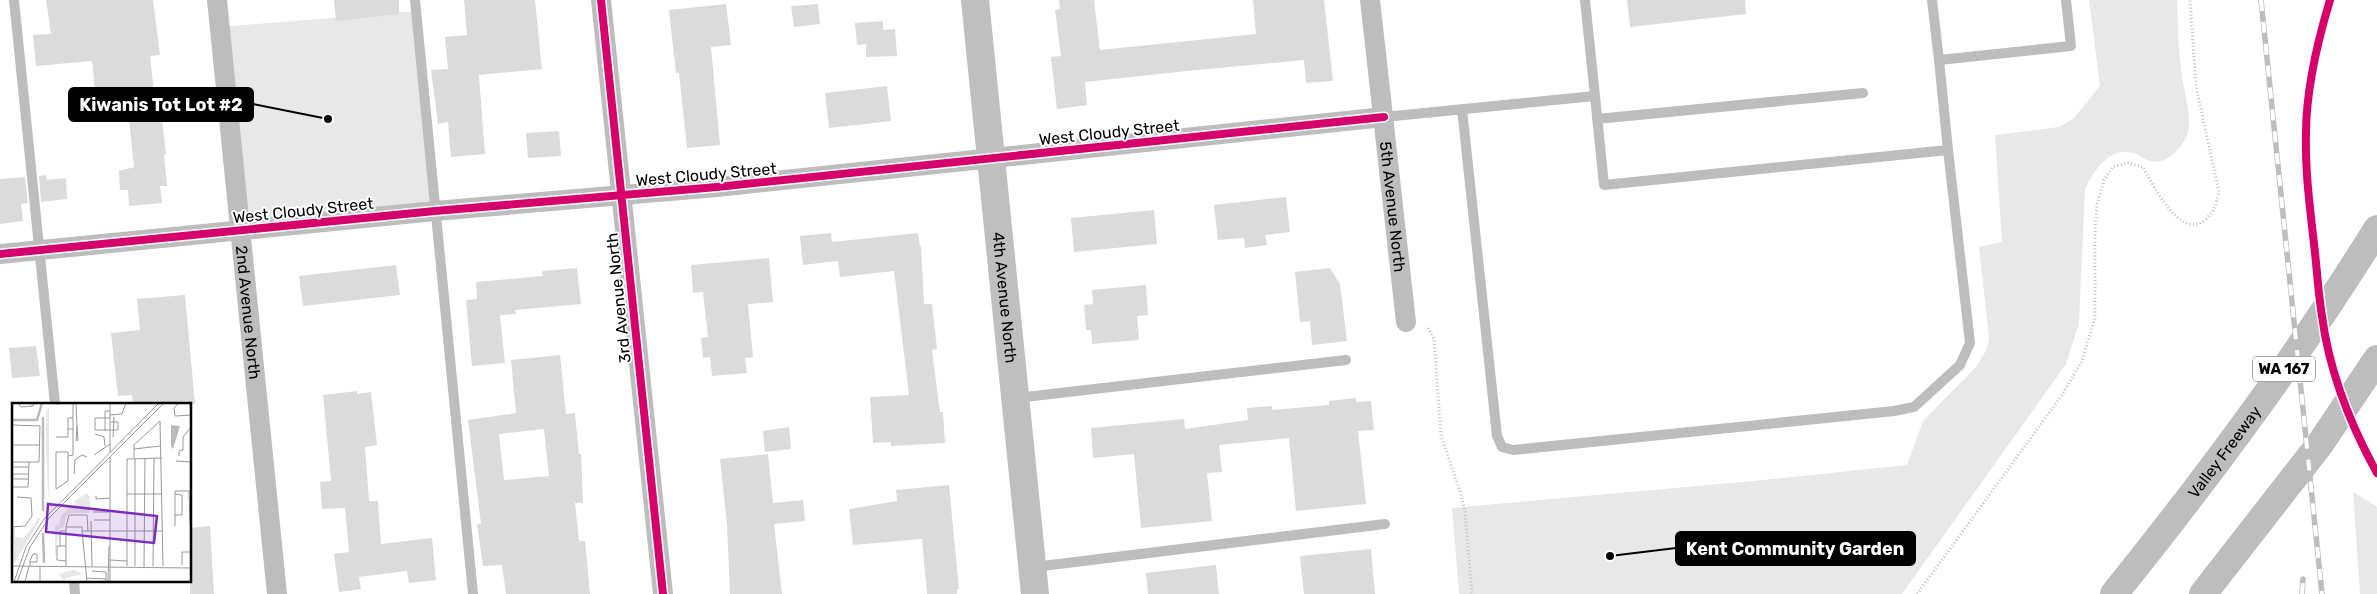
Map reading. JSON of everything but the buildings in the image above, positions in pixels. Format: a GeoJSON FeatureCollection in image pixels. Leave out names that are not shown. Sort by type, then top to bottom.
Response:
{"type":"FeatureCollection","features":[{"type":"Feature","properties":{"kind":"highway","name":"Valley Freeway"},"geometry":{"type":"LineString","coordinates":[[2114,594],[2185,505],[2329,306],[2377,229]]}},
{"type":"Feature","properties":{"kind":"highway"},"geometry":{"type":"LineString","coordinates":[[2203,594],[2320,444],[2377,359]]}},
{"type":"Feature","properties":{"kind":"street","name":"2nd Avenue North"},"geometry":{"type":"LineString","coordinates":[[217,0],[277,594]]}},
{"type":"Feature","properties":{"kind":"street","name":"3rd Avenue North"},"geometry":{"type":"LineString","coordinates":[[601,0],[663,594]]}},
{"type":"Feature","properties":{"kind":"street","name":"4th Avenue North"},"geometry":{"type":"LineString","coordinates":[[975,0],[1035,594]]}},
{"type":"Feature","properties":{"kind":"street","name":"5th Avenue North"},"geometry":{"type":"LineString","coordinates":[[1370,0],[1406,322]]}},
{"type":"Feature","properties":{"kind":"street","name":"West Cloudy Street"},"geometry":{"type":"LineString","coordinates":[[0,254],[435,211],[621,196],[1384,117]]}},
{"type":"Feature","properties":{"kind":"lane"},"geometry":{"type":"LineString","coordinates":[[14,0],[55,403]]}},
{"type":"Feature","properties":{"kind":"lane"},"geometry":{"type":"LineString","coordinates":[[416,0],[473,594]]}},
{"type":"Feature","properties":{"kind":"lane"},"geometry":{"type":"LineString","coordinates":[[1585,0],[1604,185],[1948,150]]}},
{"type":"Feature","properties":{"kind":"lane"},"geometry":{"type":"LineString","coordinates":[[1462,109],[1497,436],[1502,447],[1513,450],[1894,411],[1914,407],[1960,365],[1970,343],[1932,0]]}},
{"type":"Feature","properties":{"kind":"lane"},"geometry":{"type":"LineString","coordinates":[[1939,60],[2071,46],[2066,0]]}},
{"type":"Feature","properties":{"kind":"lane"},"geometry":{"type":"LineString","coordinates":[[1597,119],[1862,93]]}},
{"type":"Feature","properties":{"kind":"lane"},"geometry":{"type":"LineString","coordinates":[[1384,117],[1595,96]]}},
{"type":"Feature","properties":{"kind":"lane"},"geometry":{"type":"LineString","coordinates":[[1015,398],[1346,360]]}},
{"type":"Feature","properties":{"kind":"lane"},"geometry":{"type":"LineString","coordinates":[[1032,568],[1385,524]]}},
{"type":"Feature","properties":{"kind":"path"},"geometry":{"type":"LineString","coordinates":[[1917,594],[2060,398],[2082,361],[2095,317],[2094,228],[2104,180],[2113,167],[2128,163],[2143,167],[2165,204],[2180,219],[2190,225],[2200,224],[2216,209],[2219,192],[2196,86],[2190,0]]}},
{"type":"Feature","properties":{"kind":"path"},"geometry":{"type":"LineString","coordinates":[[1406,322],[1429,328],[1434,339],[1441,436],[1460,491],[1464,511],[1472,594]]}},
{"type":"Feature","properties":{"kind":"shaded area"},"geometry":{"type":"Polygon","coordinates":[[[2089,0],[2177,0],[2180,60],[2189,119],[2188,133],[2176,152],[2164,160],[2150,161],[2136,154],[2118,153],[2104,161],[2094,174],[2085,189],[2079,323],[2066,364],[1902,594],[1459,594],[1452,508],[1907,465],[1923,421],[1976,367],[1987,349],[1989,337],[1979,247],[2002,242],[1995,135],[2059,127],[2073,119],[2100,86],[2089,0]]]}},
{"type":"Feature","properties":{"kind":"shaded area"},"geometry":{"type":"Polygon","coordinates":[[[416,11],[435,211],[240,230],[220,27],[416,11]]]}},
{"type":"Feature","properties":{"kind":"shaded area"},"geometry":{"type":"Polygon","coordinates":[[[2353,492],[2377,508],[2377,594],[2360,594],[2353,492]]]}},
{"type":"Feature","properties":{"kind":"railway"},"geometry":{"type":"LineString","coordinates":[[2261,0],[2322,594]]}},
{"type":"Feature","properties":{"kind":"railway"},"geometry":{"type":"LineString","coordinates":[[2302,594],[2303,579]]}},
{"type":"Feature","properties":{"kind":"cycle path"},"geometry":{"type":"LineString","coordinates":[[601,0],[663,594]]}},
{"type":"Feature","properties":{"kind":"cycle path"},"geometry":{"type":"LineString","coordinates":[[2330,0],[2310,83],[2306,117],[2309,203],[2321,307],[2330,357],[2350,417],[2377,473]]}},
{"type":"Feature","properties":{"kind":"cycle path"},"geometry":{"type":"LineString","coordinates":[[0,254],[435,211],[717,187],[1384,117]]}},
{"type":"Feature","properties":{"kind":"place","name":"Kiwanis Tot Lot #2"},"geometry":{"type":"Point","coordinates":[328,119]}},
{"type":"Feature","properties":{"kind":"place","name":"Kent Community Garden"},"geometry":{"type":"Point","coordinates":[1610,556]}}]}
